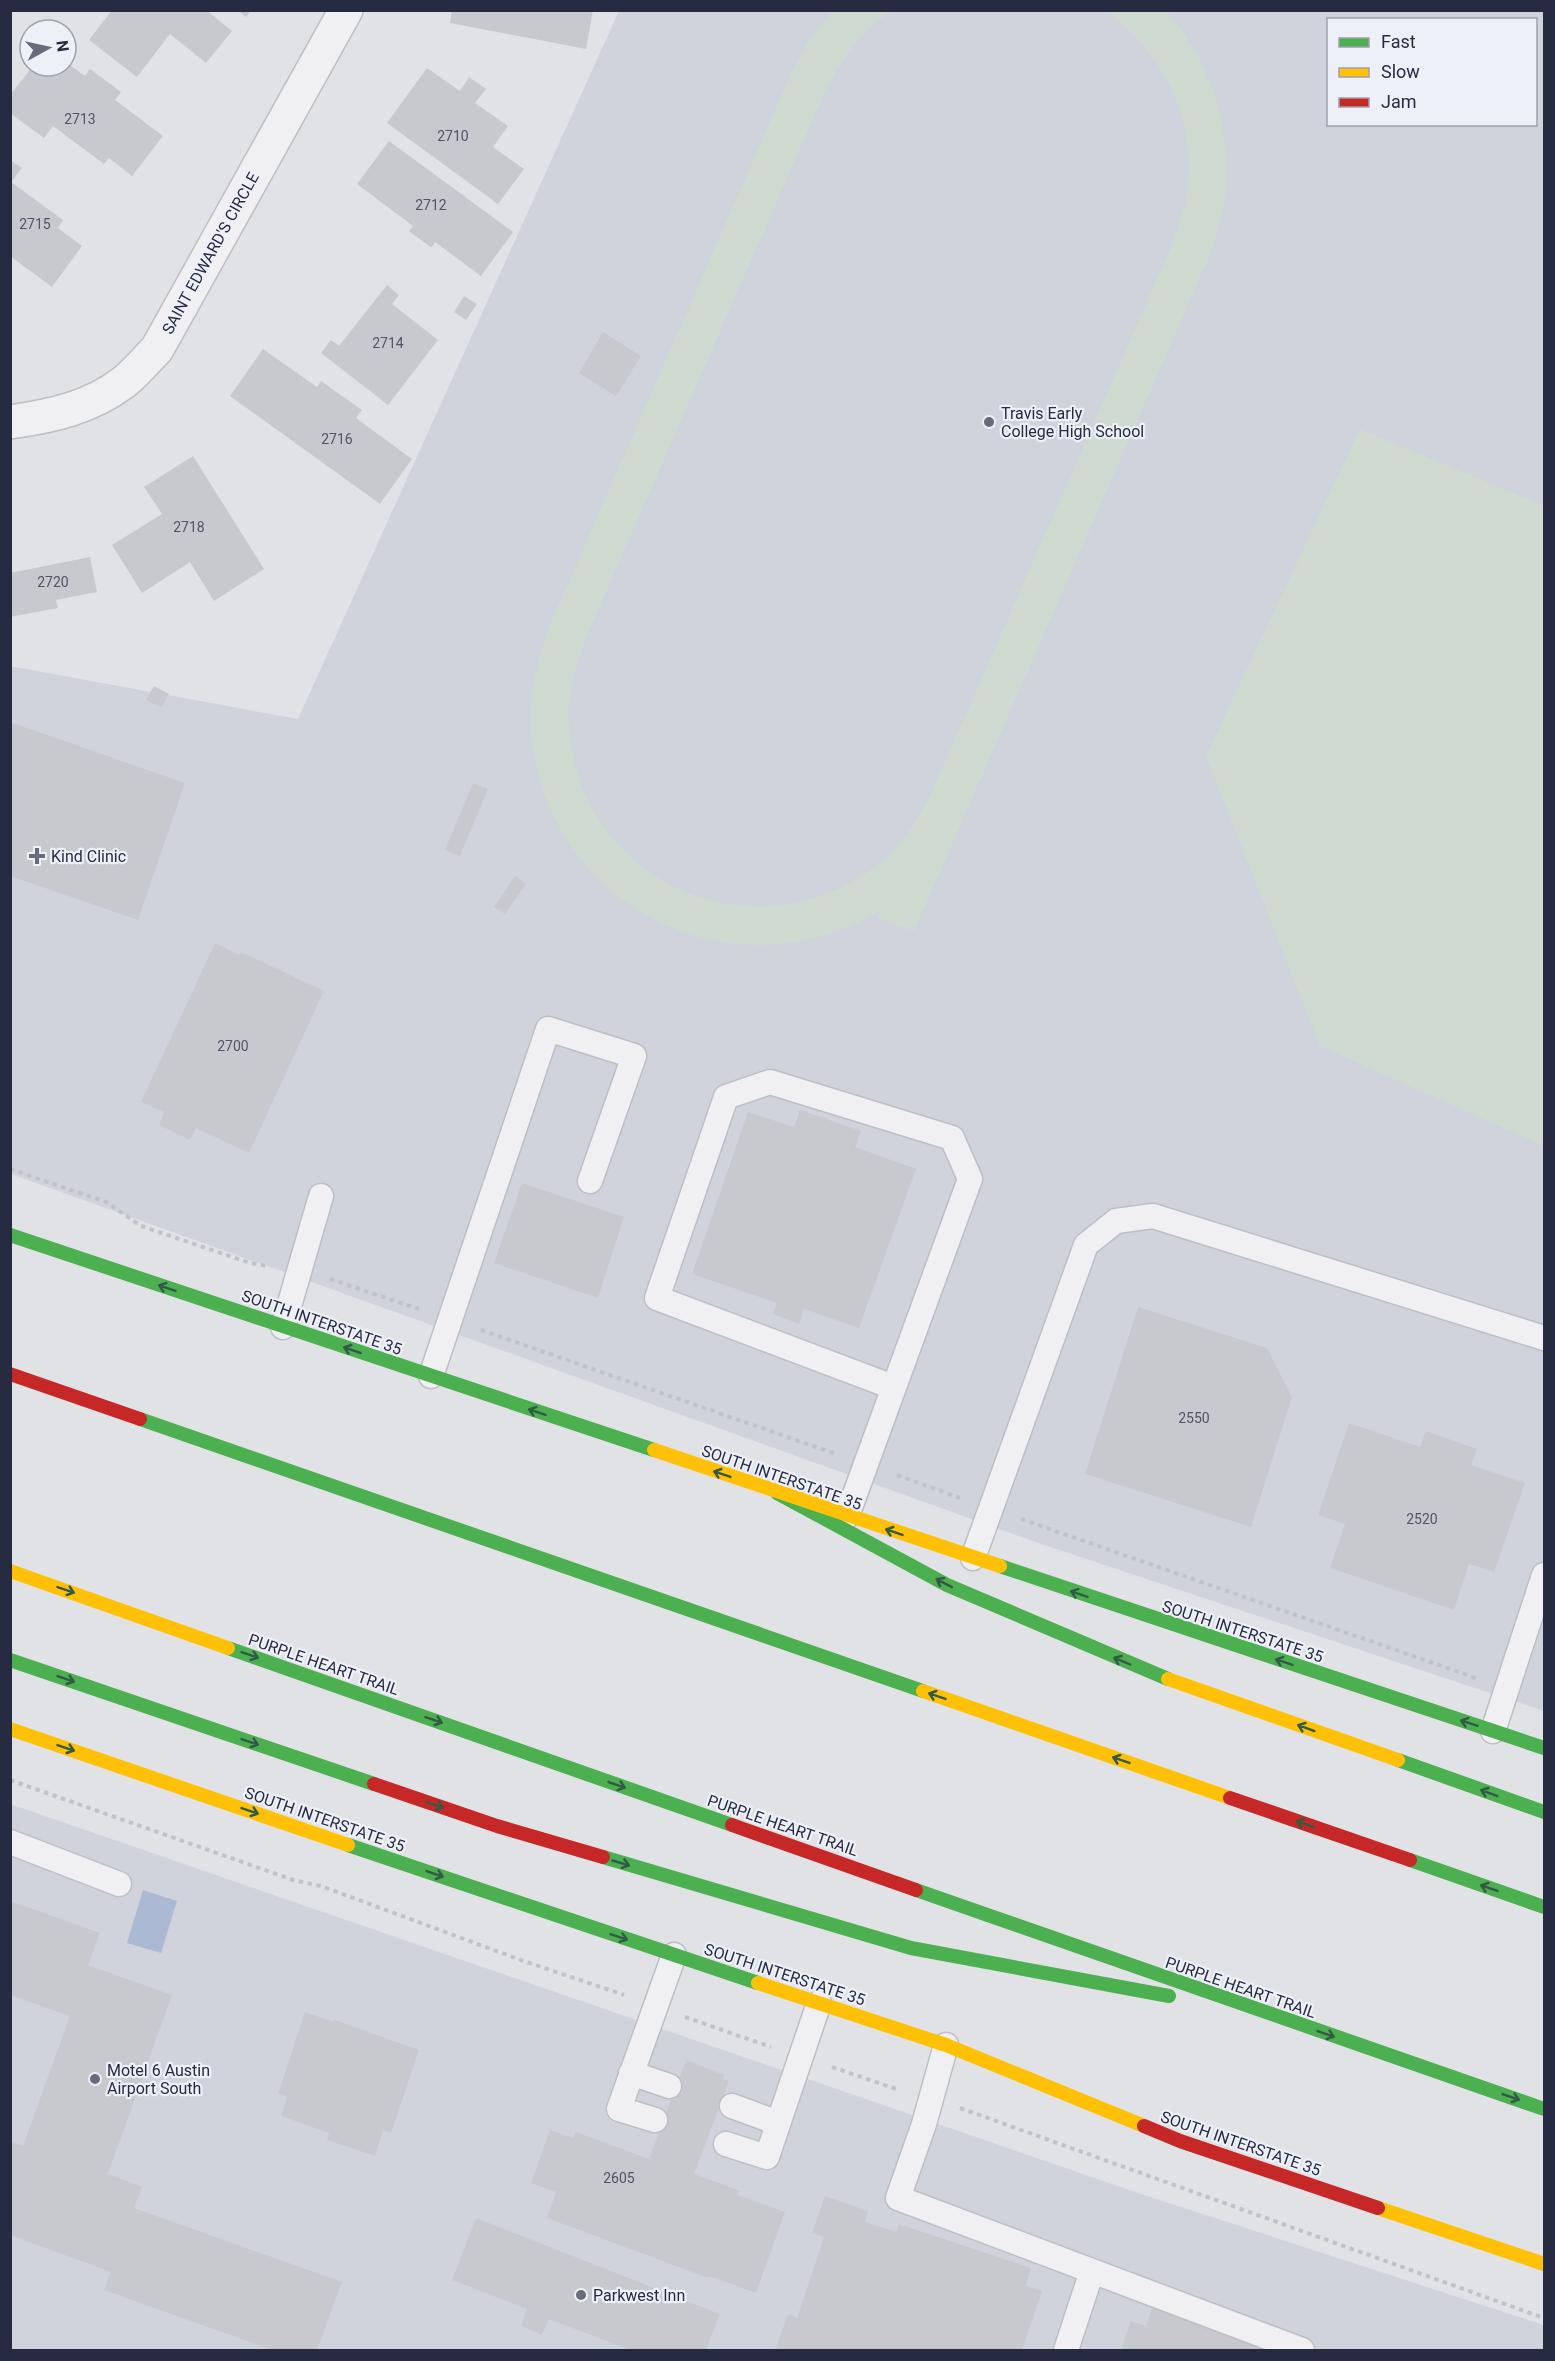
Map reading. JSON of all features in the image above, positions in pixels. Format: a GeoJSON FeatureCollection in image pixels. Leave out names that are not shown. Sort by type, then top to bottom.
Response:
{"type":"FeatureCollection","features":[{"type":"Feature","properties":{"kind":"main road","name":"SOUTH INTERSTATE 35"},"geometry":{"type":"LineString","coordinates":[[10,1235],[1545,1748]]}},
{"type":"Feature","properties":{"kind":"main road"},"geometry":{"type":"LineString","coordinates":[[10,1374],[1545,1907]]}},
{"type":"Feature","properties":{"kind":"main road"},"geometry":{"type":"LineString","coordinates":[[777,1492],[947,1585],[1147,1671],[1545,1812]]}},
{"type":"Feature","properties":{"kind":"main road","name":"PURPLE HEART TRAIL"},"geometry":{"type":"LineString","coordinates":[[10,1571],[1271,2015],[1545,2109]]}},
{"type":"Feature","properties":{"kind":"main road"},"geometry":{"type":"LineString","coordinates":[[10,1660],[497,1826],[911,1948],[1271,2015]]}},
{"type":"Feature","properties":{"kind":"main road","name":"SOUTH INTERSTATE 35"},"geometry":{"type":"LineString","coordinates":[[10,1729],[946,2045],[1180,2141],[1545,2264]]}},
{"type":"Feature","properties":{"kind":"street","name":"SAINT EDWARD'S CIRCLE"},"geometry":{"type":"LineString","coordinates":[[10,422],[49,416],[95,402],[126,381],[157,349],[346,10]]}},
{"type":"Feature","properties":{"kind":"lane"},"geometry":{"type":"LineString","coordinates":[[431,1376],[548,1029],[634,1056],[590,1180]]}},
{"type":"Feature","properties":{"kind":"lane"},"geometry":{"type":"LineString","coordinates":[[847,1516],[970,1179],[952,1138],[770,1082],[726,1097],[657,1298],[893,1387]]}},
{"type":"Feature","properties":{"kind":"lane"},"geometry":{"type":"LineString","coordinates":[[283,1327],[321,1196]]}},
{"type":"Feature","properties":{"kind":"lane"},"geometry":{"type":"LineString","coordinates":[[973,1558],[1086,1245],[1116,1221],[1153,1216],[1545,1338]]}},
{"type":"Feature","properties":{"kind":"lane"},"geometry":{"type":"LineString","coordinates":[[1493,1731],[1545,1575]]}},
{"type":"Feature","properties":{"kind":"lane"},"geometry":{"type":"LineString","coordinates":[[10,1842],[119,1884]]}},
{"type":"Feature","properties":{"kind":"lane"},"geometry":{"type":"LineString","coordinates":[[655,2120],[619,2109],[674,1955]]}},
{"type":"Feature","properties":{"kind":"lane"},"geometry":{"type":"LineString","coordinates":[[726,2144],[767,2157],[819,2002]]}},
{"type":"Feature","properties":{"kind":"lane"},"geometry":{"type":"LineString","coordinates":[[946,2045],[924,2124],[898,2198],[1302,2350]]}},
{"type":"Feature","properties":{"kind":"lane"},"geometry":{"type":"LineString","coordinates":[[631,2073],[669,2086]]}},
{"type":"Feature","properties":{"kind":"lane"},"geometry":{"type":"LineString","coordinates":[[732,2106],[778,2123]]}},
{"type":"Feature","properties":{"kind":"lane"},"geometry":{"type":"LineString","coordinates":[[1066,2350],[1092,2271]]}},
{"type":"Feature","properties":{"kind":"path"},"geometry":{"type":"LineString","coordinates":[[10,1169],[106,1202],[141,1226],[250,1263]]}},
{"type":"Feature","properties":{"kind":"path"},"geometry":{"type":"LineString","coordinates":[[326,1277],[425,1311]]}},
{"type":"Feature","properties":{"kind":"path"},"geometry":{"type":"LineString","coordinates":[[470,1326],[816,1448]]}},
{"type":"Feature","properties":{"kind":"path"},"geometry":{"type":"LineString","coordinates":[[896,1475],[956,1496]]}},
{"type":"Feature","properties":{"kind":"path"},"geometry":{"type":"LineString","coordinates":[[1014,1516],[1479,1679]]}},
{"type":"Feature","properties":{"kind":"path"},"geometry":{"type":"LineString","coordinates":[[10,1780],[293,1880],[321,1886],[518,1959],[895,2088]]}},
{"type":"Feature","properties":{"kind":"path"},"geometry":{"type":"LineString","coordinates":[[967,2110],[1545,2318]]}},
{"type":"Feature","properties":{"kind":"shaded area"},"geometry":{"type":"Polygon","coordinates":[[[833,10],[891,11],[871,27],[854,46],[826,89],[585,640],[570,695],[569,729],[581,783],[605,828],[639,865],[681,890],[728,904],[778,905],[828,893],[885,859],[908,833],[931,794],[1173,243],[1186,201],[1189,160],[1186,135],[1171,88],[1144,46],[1107,11],[1165,11],[1181,29],[1194,49],[1214,93],[1224,140],[1226,188],[1219,224],[1208,259],[914,931],[877,918],[880,911],[823,936],[764,945],[707,939],[654,920],[608,888],[570,845],[544,792],[530,717],[538,664],[550,625],[791,74],[808,42],[833,10]]]}},
{"type":"Feature","properties":{"kind":"shaded area","name":"Travis Early College High School"},"geometry":{"type":"Polygon","coordinates":[[[619,11],[1544,11],[1544,1711],[1041,1544],[11,1174],[10,666],[298,719],[619,11]]]}},
{"type":"Feature","properties":{"kind":"shaded area"},"geometry":{"type":"Polygon","coordinates":[[[1360,429],[1544,506],[1544,1146],[1320,1046],[1206,756],[1360,429]]]}},
{"type":"Feature","properties":{"kind":"shaded area"},"geometry":{"type":"Polygon","coordinates":[[[10,1804],[1141,2194],[1544,2325],[1544,2350],[11,2350],[10,1804]]]}},
{"type":"Feature","properties":{"kind":"water"},"geometry":{"type":"Polygon","coordinates":[[[143,1890],[177,1901],[161,1953],[127,1943],[143,1890]]]}},
{"type":"Feature","properties":{"kind":"building"},"geometry":{"type":"Polygon","coordinates":[[[112,10],[206,10],[232,31],[206,63],[170,34],[137,77],[89,40],[112,10]]]}},
{"type":"Feature","properties":{"kind":"building"},"geometry":{"type":"Polygon","coordinates":[[[237,10],[251,10],[246,17],[237,10]]]}},
{"type":"Feature","properties":{"kind":"building"},"geometry":{"type":"Polygon","coordinates":[[[452,10],[593,10],[586,49],[450,23],[452,10]]]}},
{"type":"Feature","properties":{"kind":"building"},"geometry":{"type":"Polygon","coordinates":[[[427,68],[460,91],[469,77],[486,89],[475,103],[508,126],[493,147],[524,169],[498,204],[387,123],[427,68]]]}},
{"type":"Feature","properties":{"kind":"building"},"geometry":{"type":"Polygon","coordinates":[[[90,69],[121,92],[115,100],[163,136],[132,176],[109,158],[104,164],[53,126],[44,138],[10,113],[10,95],[23,78],[78,78],[78,71],[85,76],[90,69]]]}},
{"type":"Feature","properties":{"kind":"building"},"geometry":{"type":"Polygon","coordinates":[[[389,141],[513,232],[481,276],[435,242],[432,247],[429,246],[409,231],[413,226],[357,184],[389,141]]]}},
{"type":"Feature","properties":{"kind":"building"},"geometry":{"type":"Polygon","coordinates":[[[10,160],[22,168],[11,182],[63,220],[58,228],[82,246],[52,287],[10,256],[10,160]]]}},
{"type":"Feature","properties":{"kind":"building"},"geometry":{"type":"Polygon","coordinates":[[[387,285],[399,295],[392,304],[438,340],[388,405],[321,353],[331,340],[339,346],[387,285]]]}},
{"type":"Feature","properties":{"kind":"building"},"geometry":{"type":"Polygon","coordinates":[[[464,296],[477,304],[466,320],[454,312],[464,296]]]}},
{"type":"Feature","properties":{"kind":"building"},"geometry":{"type":"Polygon","coordinates":[[[603,332],[641,356],[616,396],[579,373],[603,332]]]}},
{"type":"Feature","properties":{"kind":"building"},"geometry":{"type":"Polygon","coordinates":[[[263,349],[317,387],[321,381],[362,410],[356,418],[412,459],[380,504],[230,396],[263,349]]]}},
{"type":"Feature","properties":{"kind":"building"},"geometry":{"type":"Polygon","coordinates":[[[193,456],[264,569],[214,601],[190,562],[142,593],[112,545],[162,514],[144,487],[193,456]]]}},
{"type":"Feature","properties":{"kind":"building"},"geometry":{"type":"Polygon","coordinates":[[[90,557],[97,592],[56,600],[58,608],[10,617],[10,573],[90,557]]]}},
{"type":"Feature","properties":{"kind":"building"},"geometry":{"type":"Polygon","coordinates":[[[154,686],[169,694],[162,708],[146,700],[154,686]]]}},
{"type":"Feature","properties":{"kind":"building"},"geometry":{"type":"Polygon","coordinates":[[[10,722],[185,783],[138,920],[10,876],[10,722]]]}},
{"type":"Feature","properties":{"kind":"building"},"geometry":{"type":"Polygon","coordinates":[[[473,783],[488,789],[460,856],[445,850],[473,783]]]}},
{"type":"Feature","properties":{"kind":"building"},"geometry":{"type":"Polygon","coordinates":[[[515,876],[526,884],[505,914],[494,907],[515,876]]]}},
{"type":"Feature","properties":{"kind":"building"},"geometry":{"type":"Polygon","coordinates":[[[215,943],[239,955],[241,952],[324,991],[249,1153],[196,1128],[190,1140],[159,1125],[164,1112],[141,1102],[215,943]]]}},
{"type":"Feature","properties":{"kind":"building"},"geometry":{"type":"Polygon","coordinates":[[[800,1110],[861,1131],[855,1147],[916,1169],[859,1328],[804,1309],[799,1324],[773,1314],[777,1303],[692,1274],[748,1112],[794,1127],[800,1110]]]}},
{"type":"Feature","properties":{"kind":"building"},"geometry":{"type":"Polygon","coordinates":[[[522,1183],[624,1217],[598,1298],[494,1263],[522,1183]]]}},
{"type":"Feature","properties":{"kind":"building"},"geometry":{"type":"Polygon","coordinates":[[[1138,1307],[1267,1348],[1292,1397],[1251,1527],[1085,1474],[1138,1307]]]}},
{"type":"Feature","properties":{"kind":"building"},"geometry":{"type":"Polygon","coordinates":[[[1349,1423],[1420,1447],[1426,1431],[1477,1449],[1471,1465],[1525,1483],[1494,1572],[1469,1564],[1454,1610],[1330,1568],[1345,1524],[1318,1515],[1349,1423]]]}},
{"type":"Feature","properties":{"kind":"building","name":"Motel 6 Austin Airport South"},"geometry":{"type":"Polygon","coordinates":[[[10,1901],[100,1933],[88,1965],[172,1995],[108,2174],[142,2187],[134,2208],[342,2282],[317,2350],[272,2350],[104,2290],[111,2272],[10,2235],[10,2142],[23,2146],[70,2016],[10,1995],[10,1901]]]}},
{"type":"Feature","properties":{"kind":"building"},"geometry":{"type":"Polygon","coordinates":[[[305,2012],[334,2022],[335,2020],[419,2050],[391,2133],[383,2130],[375,2156],[327,2140],[329,2133],[281,2116],[287,2097],[278,2094],[305,2012]]]}},
{"type":"Feature","properties":{"kind":"building"},"geometry":{"type":"Polygon","coordinates":[[[686,2060],[724,2075],[723,2079],[729,2081],[694,2174],[740,2191],[738,2195],[785,2212],[756,2293],[709,2276],[708,2278],[547,2218],[556,2192],[531,2183],[550,2130],[573,2138],[576,2132],[649,2159],[686,2060]]]}},
{"type":"Feature","properties":{"kind":"building"},"geometry":{"type":"Polygon","coordinates":[[[825,2196],[868,2211],[865,2222],[896,2232],[899,2224],[1031,2268],[1026,2286],[1042,2291],[1022,2350],[775,2350],[788,2314],[797,2318],[824,2237],[812,2233],[825,2196]]]}},
{"type":"Feature","properties":{"kind":"building","name":"Parkwest Inn"},"geometry":{"type":"Polygon","coordinates":[[[476,2218],[720,2314],[706,2350],[630,2350],[549,2319],[542,2335],[521,2326],[527,2309],[452,2280],[476,2218]]]}},
{"type":"Feature","properties":{"kind":"building"},"geometry":{"type":"Polygon","coordinates":[[[1152,2308],[1274,2350],[1121,2350],[1131,2321],[1146,2326],[1152,2308]]]}},
{"type":"Feature","properties":{"kind":"traffic: fast"},"geometry":{"type":"LineString","coordinates":[[10,1235],[654,1450]]}},
{"type":"Feature","properties":{"kind":"traffic: fast"},"geometry":{"type":"LineString","coordinates":[[140,1419],[923,1691]]}},
{"type":"Feature","properties":{"kind":"traffic: fast"},"geometry":{"type":"LineString","coordinates":[[777,1493],[947,1585],[1168,1679]]}},
{"type":"Feature","properties":{"kind":"traffic: fast"},"geometry":{"type":"LineString","coordinates":[[1000,1566],[1544,1748]]}},
{"type":"Feature","properties":{"kind":"traffic: fast"},"geometry":{"type":"LineString","coordinates":[[228,1648],[732,1825]]}},
{"type":"Feature","properties":{"kind":"traffic: fast"},"geometry":{"type":"LineString","coordinates":[[10,1660],[374,1784]]}},
{"type":"Feature","properties":{"kind":"traffic: fast"},"geometry":{"type":"LineString","coordinates":[[1398,1760],[1544,1812]]}},
{"type":"Feature","properties":{"kind":"traffic: fast"},"geometry":{"type":"LineString","coordinates":[[348,1845],[758,1983]]}},
{"type":"Feature","properties":{"kind":"traffic: fast"},"geometry":{"type":"LineString","coordinates":[[603,1857],[911,1948],[1169,1996]]}},
{"type":"Feature","properties":{"kind":"traffic: fast"},"geometry":{"type":"LineString","coordinates":[[1410,1860],[1544,1907]]}},
{"type":"Feature","properties":{"kind":"traffic: fast"},"geometry":{"type":"LineString","coordinates":[[916,1890],[1544,2109]]}},
{"type":"Feature","properties":{"kind":"traffic: slow"},"geometry":{"type":"LineString","coordinates":[[654,1450],[1000,1566]]}},
{"type":"Feature","properties":{"kind":"traffic: slow"},"geometry":{"type":"LineString","coordinates":[[10,1571],[228,1648]]}},
{"type":"Feature","properties":{"kind":"traffic: slow"},"geometry":{"type":"LineString","coordinates":[[1168,1679],[1398,1760]]}},
{"type":"Feature","properties":{"kind":"traffic: slow"},"geometry":{"type":"LineString","coordinates":[[923,1691],[1230,1798]]}},
{"type":"Feature","properties":{"kind":"traffic: slow"},"geometry":{"type":"LineString","coordinates":[[10,1729],[348,1845]]}},
{"type":"Feature","properties":{"kind":"traffic: slow"},"geometry":{"type":"LineString","coordinates":[[758,1983],[946,2045],[1144,2126]]}},
{"type":"Feature","properties":{"kind":"traffic: slow"},"geometry":{"type":"LineString","coordinates":[[1378,2208],[1544,2264]]}},
{"type":"Feature","properties":{"kind":"traffic: jam"},"geometry":{"type":"LineString","coordinates":[[10,1374],[140,1419]]}},
{"type":"Feature","properties":{"kind":"traffic: jam"},"geometry":{"type":"LineString","coordinates":[[374,1784],[497,1826],[603,1857]]}},
{"type":"Feature","properties":{"kind":"traffic: jam"},"geometry":{"type":"LineString","coordinates":[[1230,1798],[1410,1860]]}},
{"type":"Feature","properties":{"kind":"traffic: jam"},"geometry":{"type":"LineString","coordinates":[[732,1825],[916,1890]]}},
{"type":"Feature","properties":{"kind":"traffic: jam"},"geometry":{"type":"LineString","coordinates":[[1144,2126],[1180,2141],[1378,2208]]}},
{"type":"Feature","properties":{"kind":"place","name":"Travis Early College High School"},"geometry":{"type":"Point","coordinates":[989,422]}},
{"type":"Feature","properties":{"kind":"place","name":"Kind Clinic"},"geometry":{"type":"Point","coordinates":[37,856]}},
{"type":"Feature","properties":{"kind":"place","name":"Motel 6 Austin Airport South"},"geometry":{"type":"Point","coordinates":[95,2079]}},
{"type":"Feature","properties":{"kind":"place","name":"Parkwest Inn"},"geometry":{"type":"Point","coordinates":[581,2295]}}]}
